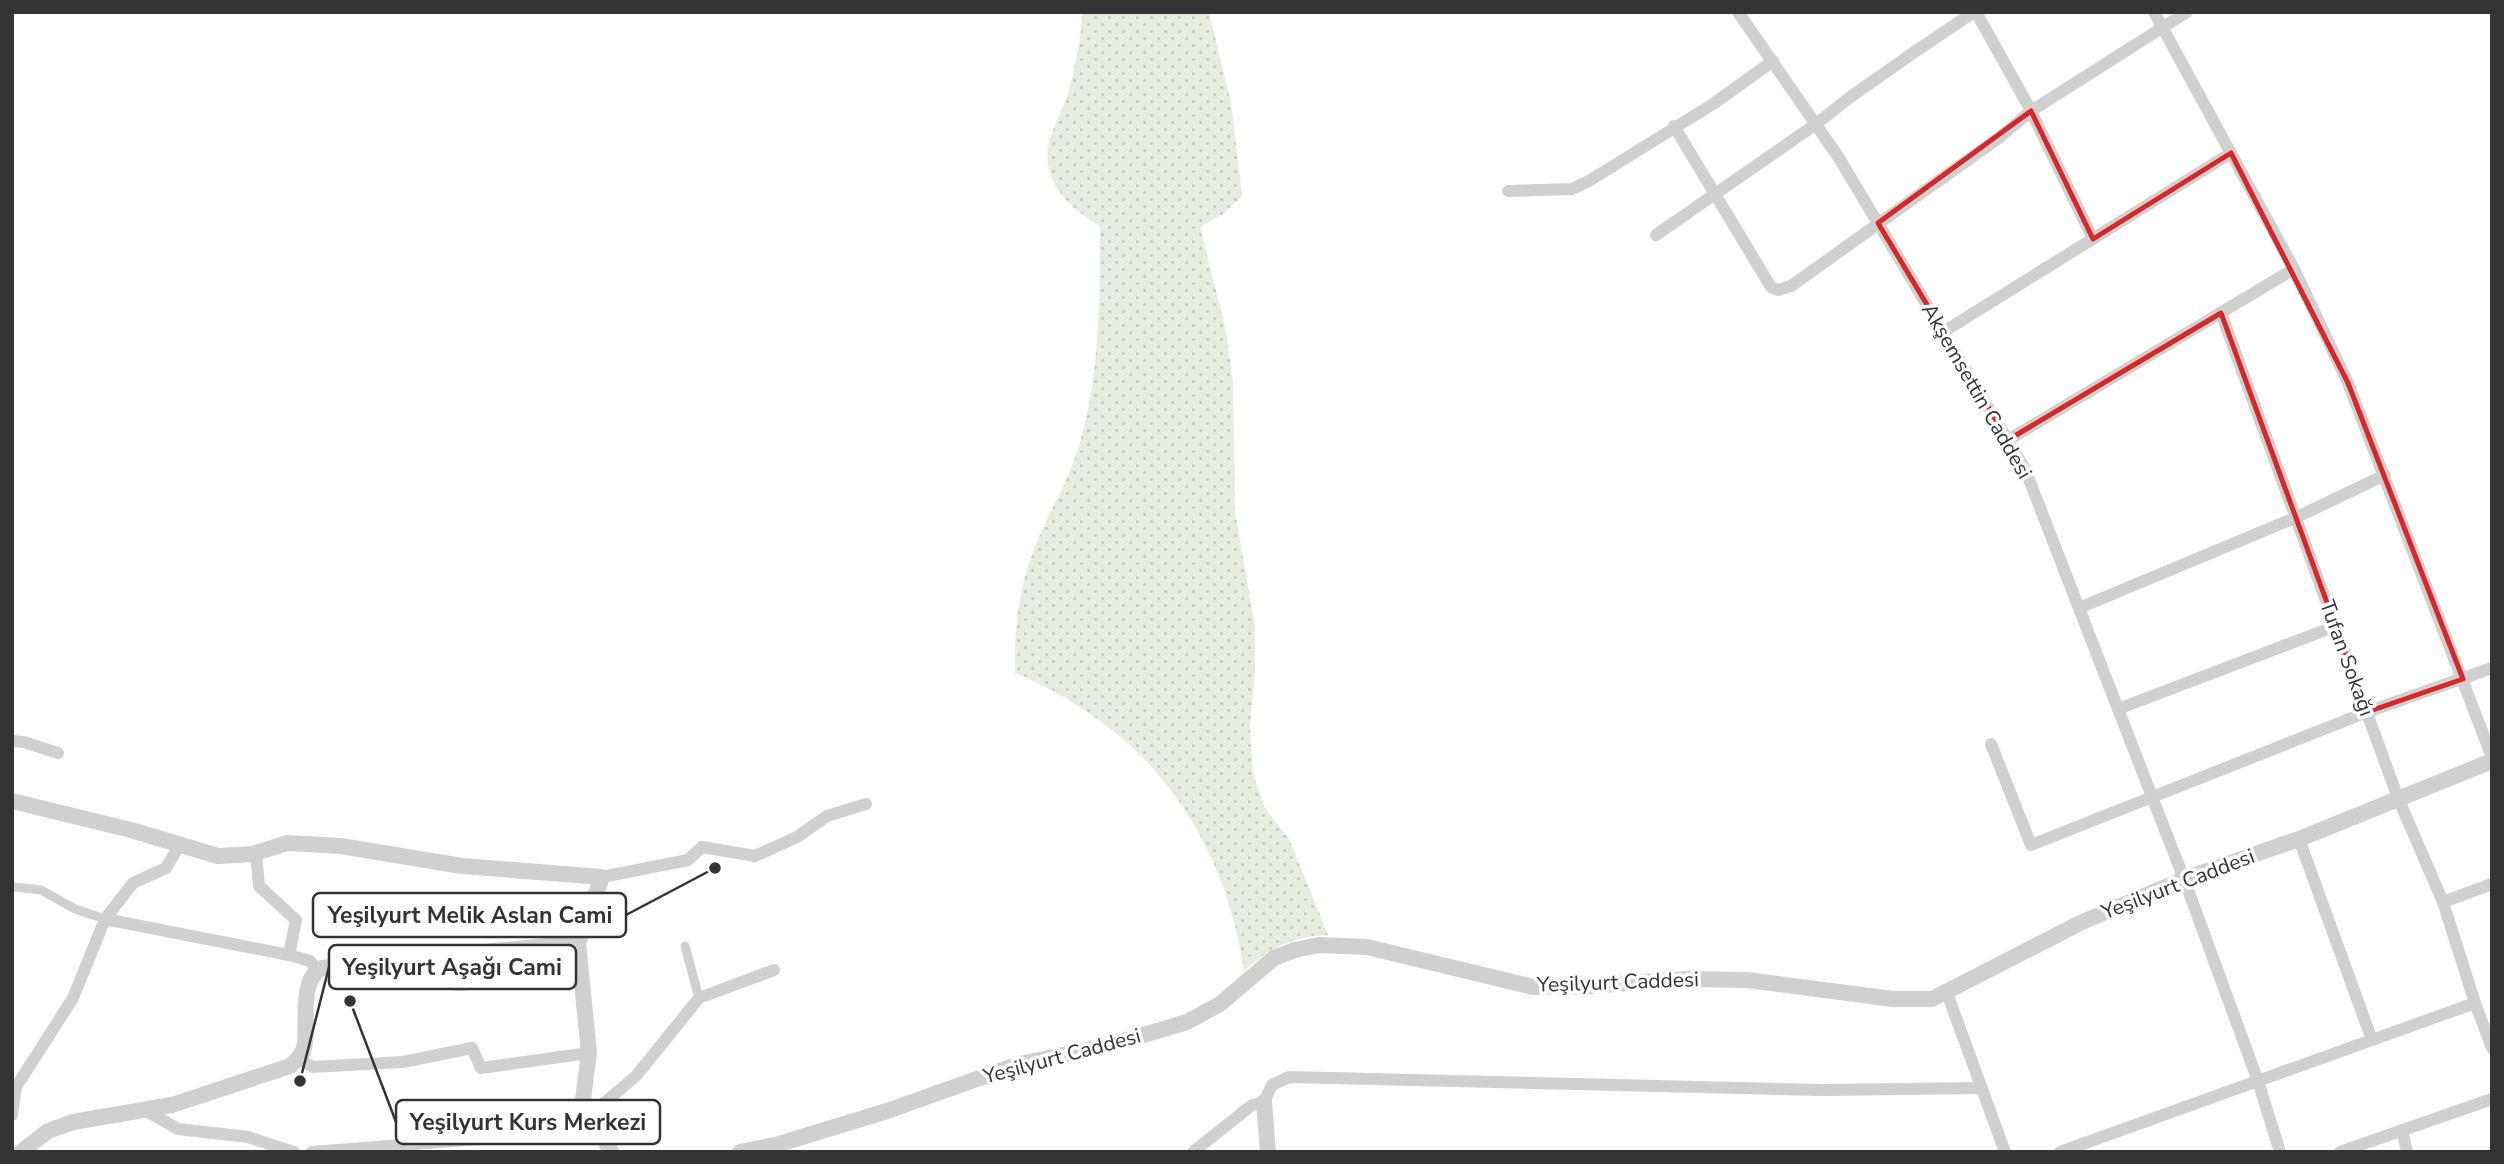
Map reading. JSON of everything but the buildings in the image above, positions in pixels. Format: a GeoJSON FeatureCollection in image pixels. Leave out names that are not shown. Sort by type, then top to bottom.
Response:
{"type":"FeatureCollection","features":[{"type":"Feature","properties":{"kind":"street","name":"Akşemsettin Caddesi"},"geometry":{"type":"LineString","coordinates":[[1738,12],[1816,124],[2025,469],[2184,879],[2258,1081],[2280,1152]]}},
{"type":"Feature","properties":{"kind":"street"},"geometry":{"type":"LineString","coordinates":[[1656,235],[1816,124],[1891,68],[1975,12],[2031,111],[2092,239]]}},
{"type":"Feature","properties":{"kind":"street"},"geometry":{"type":"LineString","coordinates":[[2154,12],[2294,269],[2348,383],[2492,759]]}},
{"type":"Feature","properties":{"kind":"street"},"geometry":{"type":"LineString","coordinates":[[1674,125],[1774,289],[1783,289],[1791,286],[2000,136],[2031,111],[2188,12]]}},
{"type":"Feature","properties":{"kind":"street"},"geometry":{"type":"LineString","coordinates":[[1508,191],[1572,189],[1589,181],[1674,125],[1713,104],[1773,61]]}},
{"type":"Feature","properties":{"kind":"street"},"geometry":{"type":"LineString","coordinates":[[1943,332],[2231,153]]}},
{"type":"Feature","properties":{"kind":"street"},"geometry":{"type":"LineString","coordinates":[[2008,440],[2294,269]]}},
{"type":"Feature","properties":{"kind":"street","name":"Tufan Sokağı"},"geometry":{"type":"LineString","coordinates":[[2221,313],[2398,798],[2443,902],[2492,1048]]}},
{"type":"Feature","properties":{"kind":"street"},"geometry":{"type":"LineString","coordinates":[[2079,608],[2297,517],[2385,475]]}},
{"type":"Feature","properties":{"kind":"street"},"geometry":{"type":"LineString","coordinates":[[2118,709],[2336,626]]}},
{"type":"Feature","properties":{"kind":"street"},"geometry":{"type":"LineString","coordinates":[[1991,744],[2031,845],[2367,712],[2492,668]]}},
{"type":"Feature","properties":{"kind":"street"},"geometry":{"type":"LineString","coordinates":[[12,741],[58,753]]}},
{"type":"Feature","properties":{"kind":"street","name":"Yeşilyurt Caddesi"},"geometry":{"type":"LineString","coordinates":[[740,1152],[887,1111],[1016,1065],[1110,1045],[1187,1022],[1220,1004],[1275,958],[1318,945],[1367,947],[1534,987],[1700,979],[1747,980],[1893,999],[1932,999],[2080,923],[2184,879],[2299,839],[2492,759]]}},
{"type":"Feature","properties":{"kind":"street"},"geometry":{"type":"LineString","coordinates":[[12,801],[131,830],[218,856],[256,853],[287,843],[341,845],[462,866],[602,877],[688,860],[702,847],[755,856],[797,837],[827,816],[866,804]]}},
{"type":"Feature","properties":{"kind":"street"},"geometry":{"type":"LineString","coordinates":[[2299,839],[2372,1040]]}},
{"type":"Feature","properties":{"kind":"street"},"geometry":{"type":"LineString","coordinates":[[12,1115],[16,1087],[73,998],[105,919],[133,883],[166,868],[179,846]]}},
{"type":"Feature","properties":{"kind":"street"},"geometry":{"type":"LineString","coordinates":[[256,853],[259,886],[296,920],[289,955]]}},
{"type":"Feature","properties":{"kind":"street"},"geometry":{"type":"LineString","coordinates":[[602,877],[578,943],[589,1053],[583,1099],[611,1152]]}},
{"type":"Feature","properties":{"kind":"street"},"geometry":{"type":"LineString","coordinates":[[2443,902],[2492,884]]}},
{"type":"Feature","properties":{"kind":"street"},"geometry":{"type":"LineString","coordinates":[[15,887],[41,890],[75,909],[105,919],[289,955],[310,961],[324,969],[461,983],[579,963]]}},
{"type":"Feature","properties":{"kind":"street"},"geometry":{"type":"LineString","coordinates":[[20,1152],[48,1131],[73,1122],[172,1105],[281,1070],[298,1059],[304,1050],[309,984],[324,969],[578,943]]}},
{"type":"Feature","properties":{"kind":"street"},"geometry":{"type":"LineString","coordinates":[[685,947],[699,998]]}},
{"type":"Feature","properties":{"kind":"street"},"geometry":{"type":"LineString","coordinates":[[458,955],[461,983]]}},
{"type":"Feature","properties":{"kind":"street"},"geometry":{"type":"LineString","coordinates":[[407,961],[408,978]]}},
{"type":"Feature","properties":{"kind":"street"},"geometry":{"type":"LineString","coordinates":[[312,1152],[541,1134],[591,1114],[636,1076],[699,998],[774,970]]}},
{"type":"Feature","properties":{"kind":"street"},"geometry":{"type":"LineString","coordinates":[[1947,993],[2005,1152]]}},
{"type":"Feature","properties":{"kind":"street"},"geometry":{"type":"LineString","coordinates":[[2060,1152],[2475,1003]]}},
{"type":"Feature","properties":{"kind":"street"},"geometry":{"type":"LineString","coordinates":[[298,1059],[313,1067],[403,1062],[472,1048],[481,1068],[589,1053]]}},
{"type":"Feature","properties":{"kind":"street"},"geometry":{"type":"LineString","coordinates":[[1268,1152],[1264,1102],[1272,1085],[1289,1077],[1824,1090],[1982,1088]]}},
{"type":"Feature","properties":{"kind":"street"},"geometry":{"type":"LineString","coordinates":[[2340,1152],[2492,1099]]}},
{"type":"Feature","properties":{"kind":"street"},"geometry":{"type":"LineString","coordinates":[[1193,1152],[1252,1105],[1264,1102]]}},
{"type":"Feature","properties":{"kind":"street"},"geometry":{"type":"LineString","coordinates":[[144,1110],[178,1129],[248,1137],[294,1152]]}},
{"type":"Feature","properties":{"kind":"street"},"geometry":{"type":"LineString","coordinates":[[2402,1130],[2407,1152]]}},
{"type":"Feature","properties":{"kind":"highlighted area"},"geometry":{"type":"Polygon","coordinates":[[[2031,111],[2093,239],[2231,153],[2348,383],[2463,679],[2367,712],[2221,313],[2008,440],[1878,223],[2031,111]]]}},
{"type":"Feature","properties":{"kind":"shaded area"},"geometry":{"type":"Polygon","coordinates":[[[1083,12],[1209,12],[1231,103],[1242,196],[1223,214],[1200,227],[1226,331],[1233,383],[1235,512],[1255,627],[1250,726],[1253,774],[1265,808],[1289,839],[1328,935],[1304,938],[1283,945],[1244,971],[1234,921],[1218,874],[1197,830],[1171,790],[1140,755],[1103,723],[1062,696],[1015,673],[1015,639],[1026,574],[1037,542],[1078,449],[1095,367],[1100,226],[1062,195],[1050,174],[1048,162],[1051,137],[1073,73],[1083,12]]]}},
{"type":"Feature","properties":{"kind":"place","name":"Yeşilyurt Melik Aslan Cami"},"geometry":{"type":"Point","coordinates":[715,868]}},
{"type":"Feature","properties":{"kind":"place","name":"Yeşilyurt Kurs Merkezi"},"geometry":{"type":"Point","coordinates":[350,1001]}},
{"type":"Feature","properties":{"kind":"place","name":"Yeşilyurt Aşağı Cami"},"geometry":{"type":"Point","coordinates":[300,1081]}}]}
